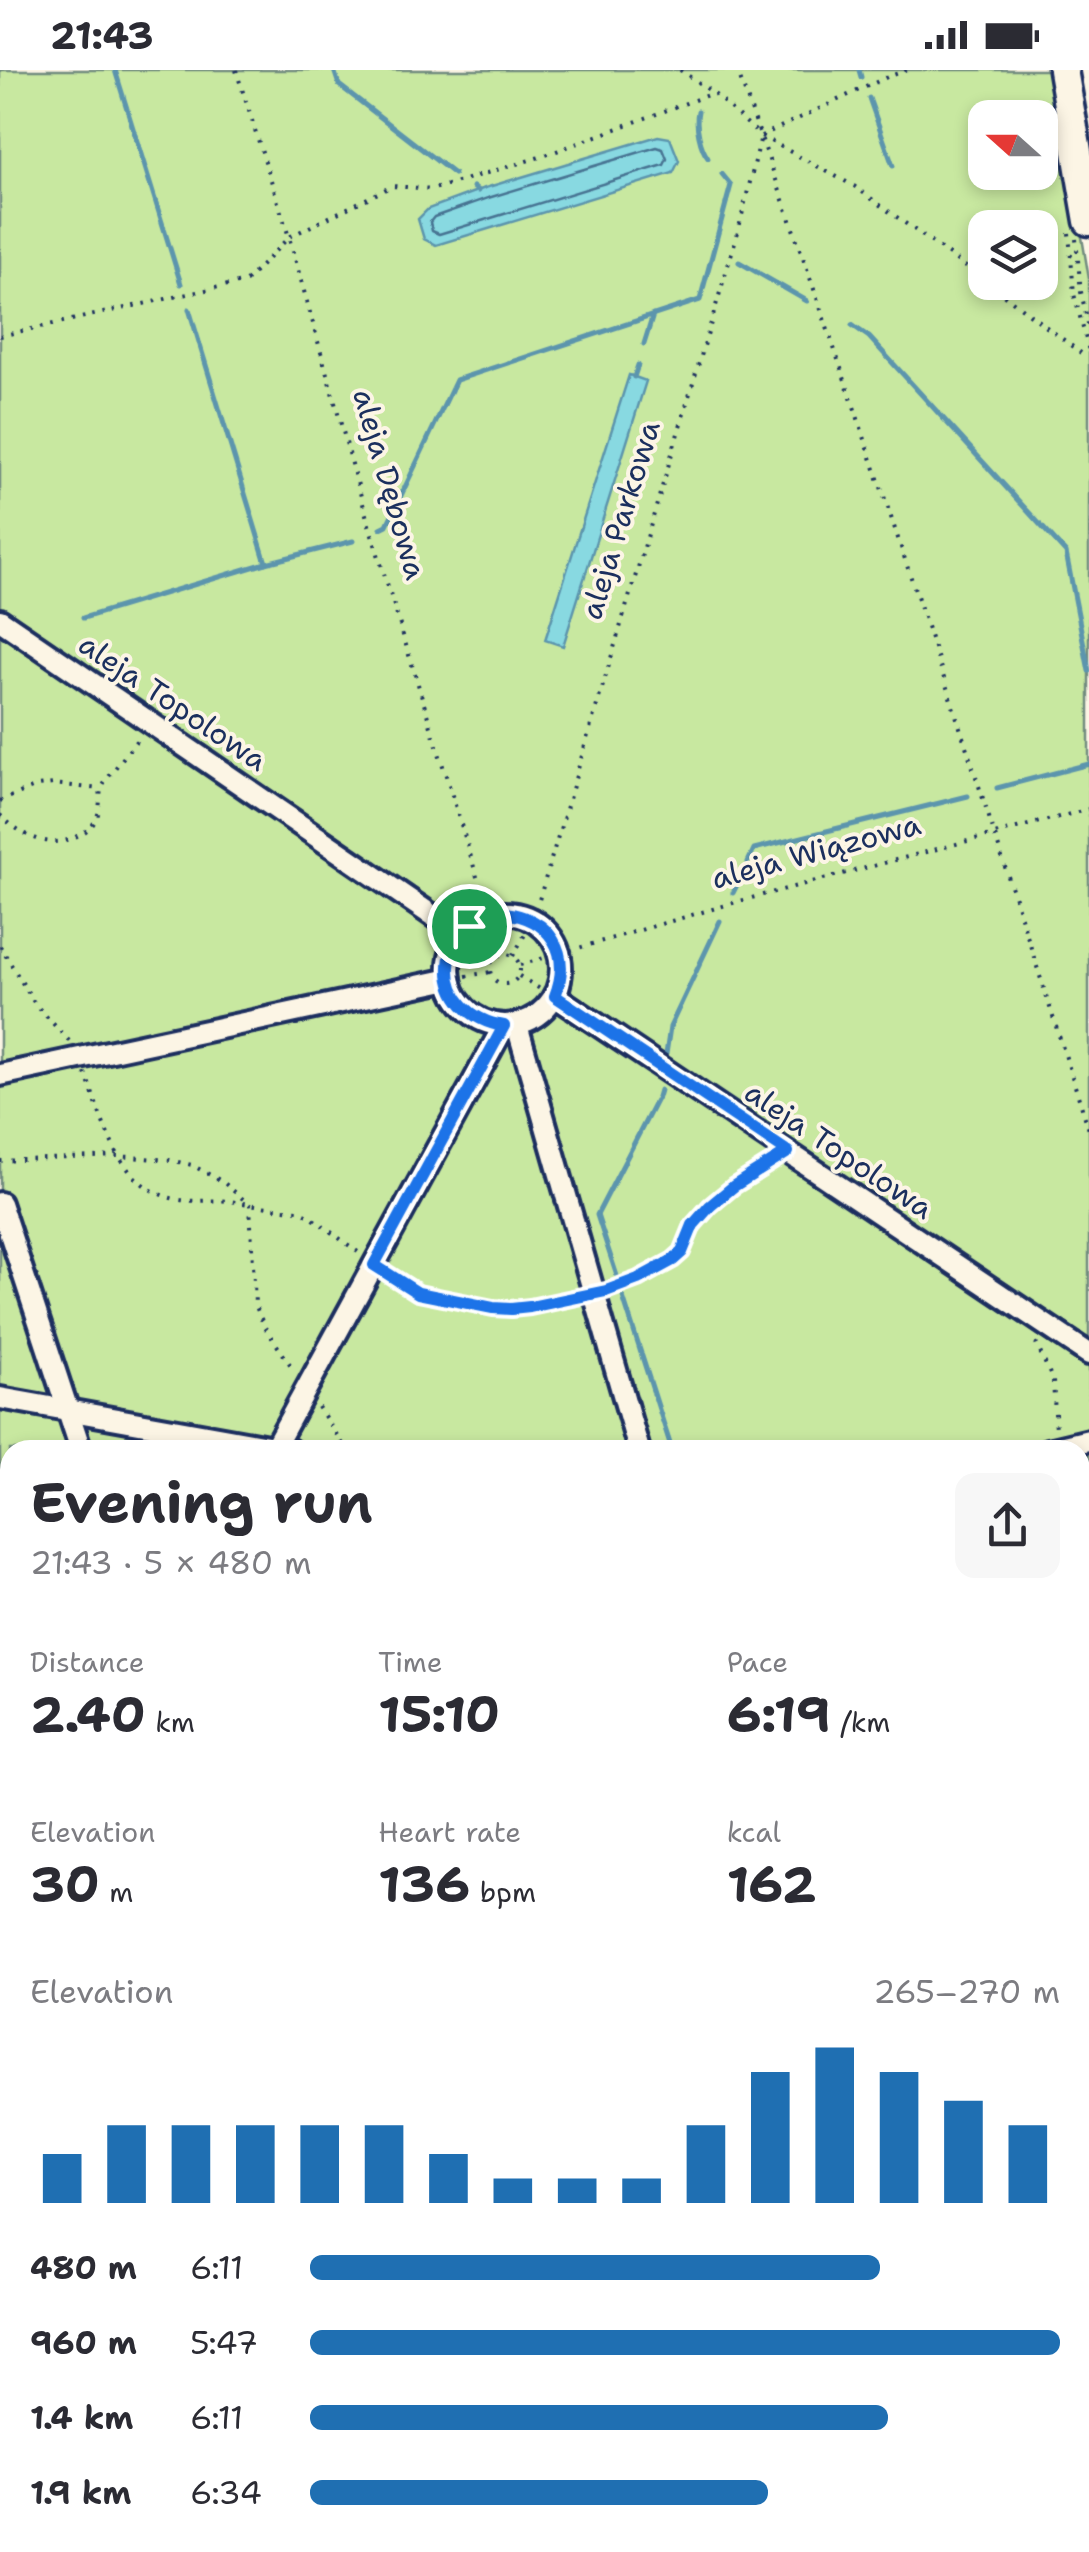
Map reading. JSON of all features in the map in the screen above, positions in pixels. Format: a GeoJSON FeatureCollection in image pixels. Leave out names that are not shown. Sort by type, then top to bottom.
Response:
{"type":"FeatureCollection","features":[{"type":"Feature","properties":{"kind":"street"},"geometry":{"type":"LineString","coordinates":[[1063,70],[1089,221]]}},
{"type":"Feature","properties":{"kind":"street","name":"aleja Topolowa"},"geometry":{"type":"LineString","coordinates":[[0,620],[461,935]]}},
{"type":"Feature","properties":{"kind":"street"},"geometry":{"type":"LineString","coordinates":[[519,914],[533,920],[550,935],[560,955],[560,982],[555,996],[533,1019],[511,1025],[489,1024],[463,1007],[454,994],[450,979],[453,948],[469,926],[490,915],[519,914]]}},
{"type":"Feature","properties":{"kind":"street"},"geometry":{"type":"LineString","coordinates":[[0,1075],[450,979]]}},
{"type":"Feature","properties":{"kind":"street","name":"aleja Topolowa"},"geometry":{"type":"LineString","coordinates":[[555,996],[1089,1354]]}},
{"type":"Feature","properties":{"kind":"street"},"geometry":{"type":"LineString","coordinates":[[283,1440],[374,1265],[511,1025]]}},
{"type":"Feature","properties":{"kind":"street"},"geometry":{"type":"LineString","coordinates":[[511,1025],[637,1440]]}},
{"type":"Feature","properties":{"kind":"street"},"geometry":{"type":"LineString","coordinates":[[0,1203],[78,1440]]}},
{"type":"Feature","properties":{"kind":"street"},"geometry":{"type":"LineString","coordinates":[[0,1398],[232,1440]]}},
{"type":"Feature","properties":{"kind":"path","name":"aleja Dębowa"},"geometry":{"type":"LineString","coordinates":[[236,70],[289,237],[367,518],[501,955]]}},
{"type":"Feature","properties":{"kind":"path"},"geometry":{"type":"LineString","coordinates":[[680,70],[714,93],[761,136],[854,186],[968,269]]}},
{"type":"Feature","properties":{"kind":"path"},"geometry":{"type":"LineString","coordinates":[[737,70],[809,270],[1089,1130]]}},
{"type":"Feature","properties":{"kind":"path"},"geometry":{"type":"LineString","coordinates":[[761,136],[908,70]]}},
{"type":"Feature","properties":{"kind":"path"},"geometry":{"type":"LineString","coordinates":[[0,336],[246,281],[289,237],[392,186],[434,189],[543,156],[714,93]]}},
{"type":"Feature","properties":{"kind":"path","name":"aleja Parkowa"},"geometry":{"type":"LineString","coordinates":[[513,956],[533,920],[732,251],[761,136]]}},
{"type":"Feature","properties":{"kind":"path"},"geometry":{"type":"LineString","coordinates":[[1010,300],[1080,353]]}},
{"type":"Feature","properties":{"kind":"path"},"geometry":{"type":"LineString","coordinates":[[0,815],[50,844],[65,843],[85,832],[96,820],[102,788],[150,722]]}},
{"type":"Feature","properties":{"kind":"path"},"geometry":{"type":"LineString","coordinates":[[0,800],[53,784],[102,788]]}},
{"type":"Feature","properties":{"kind":"path","name":"aleja Wiązowa"},"geometry":{"type":"LineString","coordinates":[[520,966],[740,901],[1089,809]]}},
{"type":"Feature","properties":{"kind":"path"},"geometry":{"type":"LineString","coordinates":[[0,946],[35,1004],[80,1058],[117,1156],[138,1181],[172,1199],[298,1210],[418,1293],[511,1309],[594,1293],[638,1279],[682,1252],[693,1225],[710,1206],[788,1152]]}},
{"type":"Feature","properties":{"kind":"path"},"geometry":{"type":"LineString","coordinates":[[501,955],[513,956],[520,966],[516,980],[499,983],[492,976],[494,960],[501,955]]}},
{"type":"Feature","properties":{"kind":"path"},"geometry":{"type":"LineString","coordinates":[[0,1161],[117,1156],[170,1160],[192,1165],[223,1182],[250,1205],[252,1292],[258,1316],[340,1440]]}},
{"type":"Feature","properties":{"kind":"path"},"geometry":{"type":"LineString","coordinates":[[1036,1343],[1053,1382],[1052,1440]]}},
{"type":"Feature","properties":{"kind":"green space"},"geometry":{"type":"Polygon","coordinates":[[[0,70],[1054,70],[1089,279],[1089,1440],[0,1440],[0,70]]]}},
{"type":"Feature","properties":{"kind":"water"},"geometry":{"type":"Polygon","coordinates":[[[658,136],[670,138],[679,161],[673,173],[436,245],[424,239],[418,219],[428,209],[658,136]]]}},
{"type":"Feature","properties":{"kind":"water"},"geometry":{"type":"Polygon","coordinates":[[[629,375],[646,381],[563,646],[545,640],[629,375]]]}},
{"type":"Feature","properties":{"kind":"waterway"},"geometry":{"type":"LineString","coordinates":[[115,70],[181,284]]}},
{"type":"Feature","properties":{"kind":"waterway"},"geometry":{"type":"LineString","coordinates":[[334,70],[339,85],[454,174]]}},
{"type":"Feature","properties":{"kind":"waterway"},"geometry":{"type":"LineString","coordinates":[[859,70],[861,77]]}},
{"type":"Feature","properties":{"kind":"waterway"},"geometry":{"type":"LineString","coordinates":[[869,98],[893,166]]}},
{"type":"Feature","properties":{"kind":"waterway"},"geometry":{"type":"LineString","coordinates":[[698,111],[699,136],[708,158]]}},
{"type":"Feature","properties":{"kind":"waterway"},"geometry":{"type":"LineString","coordinates":[[381,528],[387,525],[456,380],[700,300],[731,185],[722,174]]}},
{"type":"Feature","properties":{"kind":"waterway"},"geometry":{"type":"LineString","coordinates":[[473,187],[478,191]]}},
{"type":"Feature","properties":{"kind":"waterway"},"geometry":{"type":"LineString","coordinates":[[739,262],[807,301]]}},
{"type":"Feature","properties":{"kind":"waterway"},"geometry":{"type":"LineString","coordinates":[[189,309],[266,563],[353,541]]}},
{"type":"Feature","properties":{"kind":"waterway"},"geometry":{"type":"LineString","coordinates":[[644,344],[653,315]]}},
{"type":"Feature","properties":{"kind":"waterway"},"geometry":{"type":"LineString","coordinates":[[852,325],[869,337],[1066,553],[1089,671]]}},
{"type":"Feature","properties":{"kind":"waterway"},"geometry":{"type":"LineString","coordinates":[[634,377],[638,365]]}},
{"type":"Feature","properties":{"kind":"waterway"},"geometry":{"type":"LineString","coordinates":[[83,618],[266,563]]}},
{"type":"Feature","properties":{"kind":"waterway"},"geometry":{"type":"LineString","coordinates":[[997,788],[1089,764]]}},
{"type":"Feature","properties":{"kind":"waterway"},"geometry":{"type":"LineString","coordinates":[[748,862],[754,849],[968,796]]}},
{"type":"Feature","properties":{"kind":"waterway"},"geometry":{"type":"LineString","coordinates":[[733,893],[739,881]]}},
{"type":"Feature","properties":{"kind":"waterway"},"geometry":{"type":"LineString","coordinates":[[665,1061],[670,1027],[720,921]]}},
{"type":"Feature","properties":{"kind":"waterway"},"geometry":{"type":"LineString","coordinates":[[617,1276],[597,1215],[660,1090]]}},
{"type":"Feature","properties":{"kind":"waterway"},"geometry":{"type":"LineString","coordinates":[[623,1297],[669,1440]]}},
{"type":"Feature","properties":{"kind":"route"},"geometry":{"type":"LineString","coordinates":[[504,913],[519,914],[542,926],[560,955],[562,969],[555,996],[788,1152],[710,1206],[693,1225],[682,1252],[661,1268],[606,1291],[511,1309],[418,1293],[374,1265],[504,1026],[475,1017],[454,994],[450,979],[453,948],[469,926],[504,913]]}}]}
